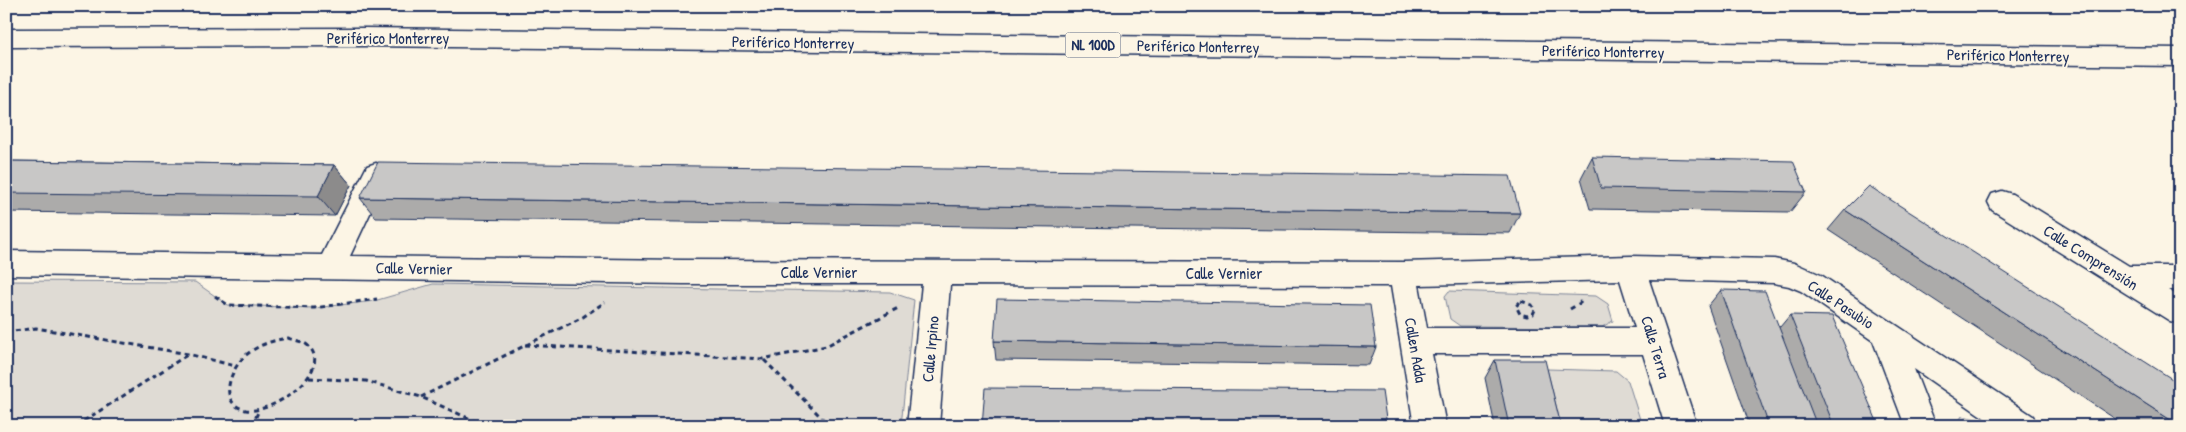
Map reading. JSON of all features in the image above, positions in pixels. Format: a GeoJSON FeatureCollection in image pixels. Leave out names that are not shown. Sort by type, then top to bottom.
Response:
{"type":"FeatureCollection","features":[{"type":"Feature","properties":{"kind":"main road","name":"Periférico Monterrey"},"geometry":{"type":"LineString","coordinates":[[6,38],[364,37],[2180,57]]}},
{"type":"Feature","properties":{"kind":"main road"},"geometry":{"type":"LineString","coordinates":[[330,267],[376,173]]}},
{"type":"Feature","properties":{"kind":"main road","name":"Calle Comprensión"},"geometry":{"type":"LineString","coordinates":[[2002,202],[2180,312]]}},
{"type":"Feature","properties":{"kind":"main road","name":"Calle Vernier"},"geometry":{"type":"LineString","coordinates":[[6,262],[683,272],[1403,274],[1631,268]]}},
{"type":"Feature","properties":{"kind":"main road","name":"Calle Pasubio"},"geometry":{"type":"LineString","coordinates":[[1631,268],[1774,271],[1794,275],[1811,283],[2022,426]]}},
{"type":"Feature","properties":{"kind":"main road","name":"Calle Terra"},"geometry":{"type":"LineString","coordinates":[[1631,268],[1681,426]]}},
{"type":"Feature","properties":{"kind":"main road","name":"Calle Irpino"},"geometry":{"type":"LineString","coordinates":[[923,426],[937,272]]}},
{"type":"Feature","properties":{"kind":"main road","name":"Callen Adda"},"geometry":{"type":"LineString","coordinates":[[1403,274],[1430,426]]}},
{"type":"Feature","properties":{"kind":"main road"},"geometry":{"type":"LineString","coordinates":[[2125,278],[2180,278]]}},
{"type":"Feature","properties":{"kind":"main road"},"geometry":{"type":"LineString","coordinates":[[1885,333],[1921,426]]}},
{"type":"Feature","properties":{"kind":"main road"},"geometry":{"type":"LineString","coordinates":[[1415,341],[1654,341]]}},
{"type":"Feature","properties":{"kind":"path"},"geometry":{"type":"LineString","coordinates":[[1568,311],[1580,303],[1581,296]]}},
{"type":"Feature","properties":{"kind":"path"},"geometry":{"type":"LineString","coordinates":[[421,397],[583,317],[612,297]]}},
{"type":"Feature","properties":{"kind":"path"},"geometry":{"type":"LineString","coordinates":[[525,346],[763,359],[826,346],[906,304]]}},
{"type":"Feature","properties":{"kind":"path"},"geometry":{"type":"LineString","coordinates":[[6,332],[36,328],[188,354],[235,366]]}},
{"type":"Feature","properties":{"kind":"path"},"geometry":{"type":"LineString","coordinates":[[288,338],[300,340],[309,346],[314,355],[314,366],[309,378],[288,399],[260,410],[246,410],[236,406],[229,398],[226,389],[228,377],[235,366],[246,355],[266,343],[288,338]]}},
{"type":"Feature","properties":{"kind":"path"},"geometry":{"type":"LineString","coordinates":[[76,426],[188,354]]}},
{"type":"Feature","properties":{"kind":"path"},"geometry":{"type":"LineString","coordinates":[[763,359],[830,426]]}},
{"type":"Feature","properties":{"kind":"path"},"geometry":{"type":"LineString","coordinates":[[309,378],[366,381],[421,397],[486,426]]}},
{"type":"Feature","properties":{"kind":"path"},"geometry":{"type":"LineString","coordinates":[[252,426],[260,410]]}},
{"type":"Feature","properties":{"kind":"shaded area"},"geometry":{"type":"Polygon","coordinates":[[[6,281],[195,282],[228,305],[314,308],[374,301],[433,284],[890,292],[914,300],[901,426],[6,426],[6,281]]]}},
{"type":"Feature","properties":{"kind":"shaded area"},"geometry":{"type":"Polygon","coordinates":[[[1449,291],[1596,296],[1608,304],[1613,321],[1602,327],[1460,326],[1450,319],[1445,296],[1449,291]]]}},
{"type":"Feature","properties":{"kind":"shaded area"},"geometry":{"type":"Polygon","coordinates":[[[1547,369],[1616,371],[1628,381],[1642,426],[1561,426],[1547,369]]]}},
{"type":"Feature","properties":{"kind":"shaded area"},"geometry":{"type":"Polygon","coordinates":[[[1962,416],[1992,422],[1998,426],[1956,426],[1962,416]]]}},
{"type":"Feature","properties":{"kind":"building"},"geometry":{"type":"Polygon","coordinates":[[[1592,157],[1793,161],[1806,192],[1601,188],[1592,157]]]}},
{"type":"Feature","properties":{"kind":"building"},"geometry":{"type":"Polygon","coordinates":[[[6,161],[334,165],[318,196],[6,193],[6,161]]]}},
{"type":"Feature","properties":{"kind":"building"},"geometry":{"type":"Polygon","coordinates":[[[378,162],[1510,176],[1520,213],[360,198],[378,162]]]}},
{"type":"Feature","properties":{"kind":"building"},"geometry":{"type":"Polygon","coordinates":[[[1869,186],[2180,384],[2180,426],[1845,210],[1869,186]]]}},
{"type":"Feature","properties":{"kind":"building"},"geometry":{"type":"Polygon","coordinates":[[[1721,290],[1765,291],[1817,426],[1769,426],[1721,290]]]}},
{"type":"Feature","properties":{"kind":"building"},"geometry":{"type":"Polygon","coordinates":[[[997,299],[1370,305],[1376,347],[994,341],[997,299]]]}},
{"type":"Feature","properties":{"kind":"building"},"geometry":{"type":"Polygon","coordinates":[[[1790,315],[1832,316],[1879,426],[1834,426],[1790,315]]]}},
{"type":"Feature","properties":{"kind":"building"},"geometry":{"type":"Polygon","coordinates":[[[1495,360],[1545,360],[1561,426],[1509,426],[1495,360]]]}},
{"type":"Feature","properties":{"kind":"building"},"geometry":{"type":"Polygon","coordinates":[[[985,388],[1382,391],[1387,426],[982,426],[985,388]]]}}]}
